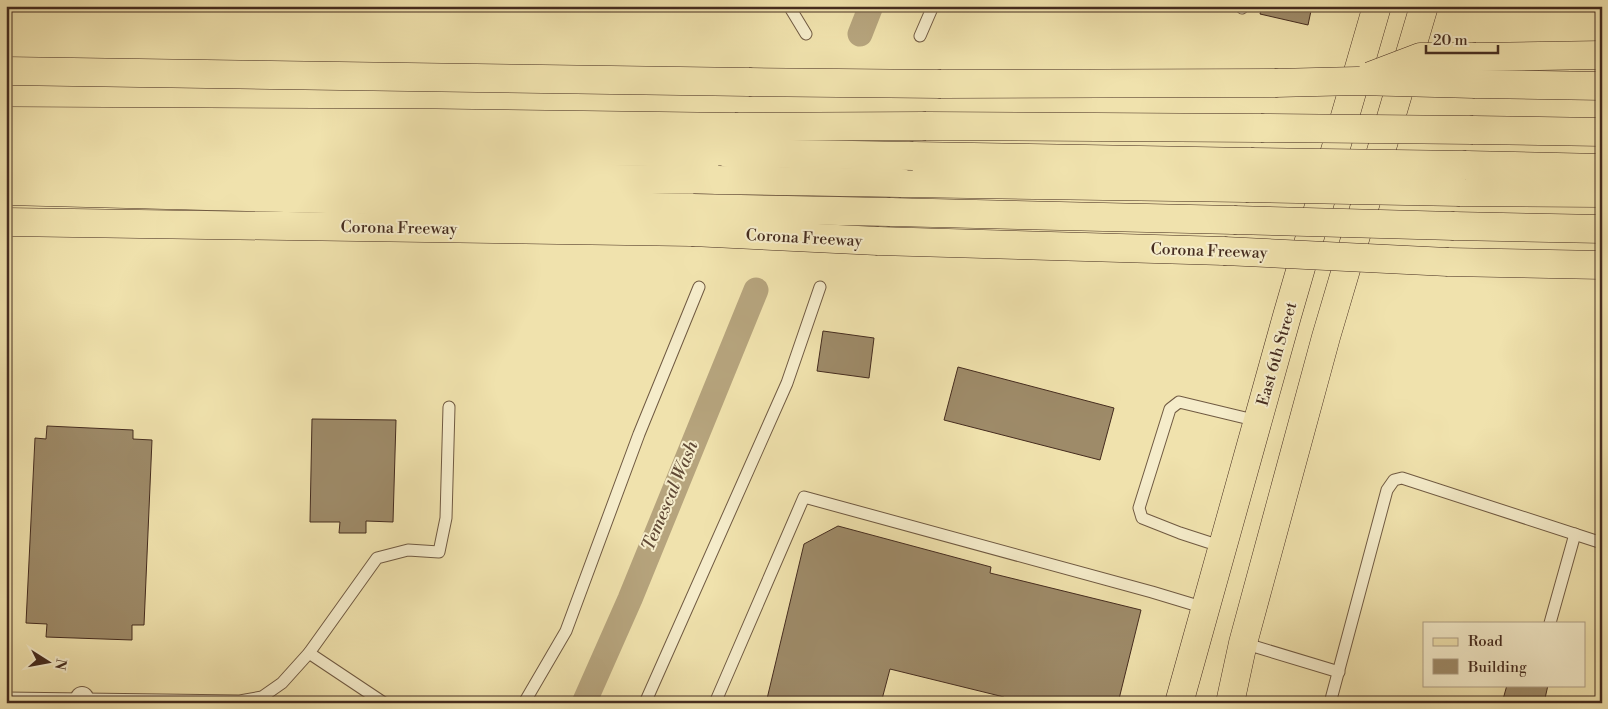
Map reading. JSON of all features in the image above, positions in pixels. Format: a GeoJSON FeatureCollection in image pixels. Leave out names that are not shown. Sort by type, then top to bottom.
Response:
{"type":"FeatureCollection","features":[{"type":"Feature","properties":{"kind":"main road","name":"East 6th Street"},"geometry":{"type":"LineString","coordinates":[[1179,703],[1377,6]]}},
{"type":"Feature","properties":{"kind":"main road"},"geometry":{"type":"LineString","coordinates":[[1230,703],[1243,643],[1326,337],[1424,6]]}},
{"type":"Feature","properties":{"kind":"main road"},"geometry":{"type":"LineString","coordinates":[[1356,81],[1420,57],[1602,55]]}},
{"type":"Feature","properties":{"kind":"main road"},"geometry":{"type":"LineString","coordinates":[[6,71],[941,84],[1356,81],[1602,86]]}},
{"type":"Feature","properties":{"kind":"main road"},"geometry":{"type":"LineString","coordinates":[[6,121],[735,127],[1261,128],[1602,132]]}},
{"type":"Feature","properties":{"kind":"main road"},"geometry":{"type":"LineString","coordinates":[[6,144],[913,156],[1249,175],[1460,192],[1602,193]]}},
{"type":"Feature","properties":{"kind":"main road"},"geometry":{"type":"LineString","coordinates":[[6,167],[901,183],[1249,175],[1466,165],[1602,168]]}},
{"type":"Feature","properties":{"kind":"main road"},"geometry":{"type":"LineString","coordinates":[[6,191],[693,220],[890,212],[1602,228]]}},
{"type":"Feature","properties":{"kind":"main road","name":"Corona Freeway"},"geometry":{"type":"LineString","coordinates":[[6,222],[693,220],[878,242],[1224,251],[1448,262],[1602,265]]}},
{"type":"Feature","properties":{"kind":"lane"},"geometry":{"type":"LineString","coordinates":[[789,6],[806,34]]}},
{"type":"Feature","properties":{"kind":"lane"},"geometry":{"type":"LineString","coordinates":[[920,36],[932,6]]}},
{"type":"Feature","properties":{"kind":"lane"},"geometry":{"type":"LineString","coordinates":[[524,703],[566,631],[639,434],[700,287]]}},
{"type":"Feature","properties":{"kind":"lane"},"geometry":{"type":"LineString","coordinates":[[645,703],[787,383],[820,287]]}},
{"type":"Feature","properties":{"kind":"lane"},"geometry":{"type":"LineString","coordinates":[[1223,547],[1142,518],[1139,508],[1170,409],[1178,402],[1258,421]]}},
{"type":"Feature","properties":{"kind":"lane"},"geometry":{"type":"LineString","coordinates":[[6,698],[82,701],[240,701],[262,697],[282,683],[309,653],[377,558],[408,550],[439,552],[446,518],[449,407]]}},
{"type":"Feature","properties":{"kind":"lane"},"geometry":{"type":"LineString","coordinates":[[1330,703],[1387,490],[1394,480],[1402,478],[1602,543]]}},
{"type":"Feature","properties":{"kind":"lane"},"geometry":{"type":"LineString","coordinates":[[715,703],[804,497],[1206,608]]}},
{"type":"Feature","properties":{"kind":"lane"},"geometry":{"type":"LineString","coordinates":[[1550,622],[1575,534]]}},
{"type":"Feature","properties":{"kind":"lane"},"geometry":{"type":"LineString","coordinates":[[1243,643],[1339,672]]}},
{"type":"Feature","properties":{"kind":"lane"},"geometry":{"type":"LineString","coordinates":[[309,653],[384,703]]}},
{"type":"Feature","properties":{"kind":"building"},"geometry":{"type":"Polygon","coordinates":[[[1262,6],[1312,6],[1308,25],[1260,14],[1262,6]]]}},
{"type":"Feature","properties":{"kind":"building"},"geometry":{"type":"Polygon","coordinates":[[[823,331],[874,338],[869,378],[817,371],[823,331]]]}},
{"type":"Feature","properties":{"kind":"building"},"geometry":{"type":"Polygon","coordinates":[[[958,367],[1114,408],[1100,460],[944,420],[958,367]]]}},
{"type":"Feature","properties":{"kind":"building"},"geometry":{"type":"Polygon","coordinates":[[[312,419],[396,420],[393,522],[366,521],[366,533],[339,533],[340,522],[310,522],[312,419]]]}},
{"type":"Feature","properties":{"kind":"building"},"geometry":{"type":"Polygon","coordinates":[[[47,426],[133,430],[133,439],[152,440],[144,625],[132,625],[132,640],[46,637],[47,624],[26,623],[35,438],[46,439],[47,426]]]}},
{"type":"Feature","properties":{"kind":"building"},"geometry":{"type":"Polygon","coordinates":[[[838,526],[991,567],[990,573],[1141,610],[1118,703],[1003,703],[1004,697],[890,669],[881,703],[766,703],[804,544],[838,526]]]}},
{"type":"Feature","properties":{"kind":"building"},"geometry":{"type":"Polygon","coordinates":[[[1507,686],[1548,686],[1544,703],[1502,703],[1507,686]]]}},
{"type":"Feature","properties":{"kind":"waterway","name":"Temescal Wash"},"geometry":{"type":"LineString","coordinates":[[860,34],[871,6]]}},
{"type":"Feature","properties":{"kind":"waterway","name":"Temescal Wash"},"geometry":{"type":"LineString","coordinates":[[584,703],[630,599],[756,290]]}}]}
